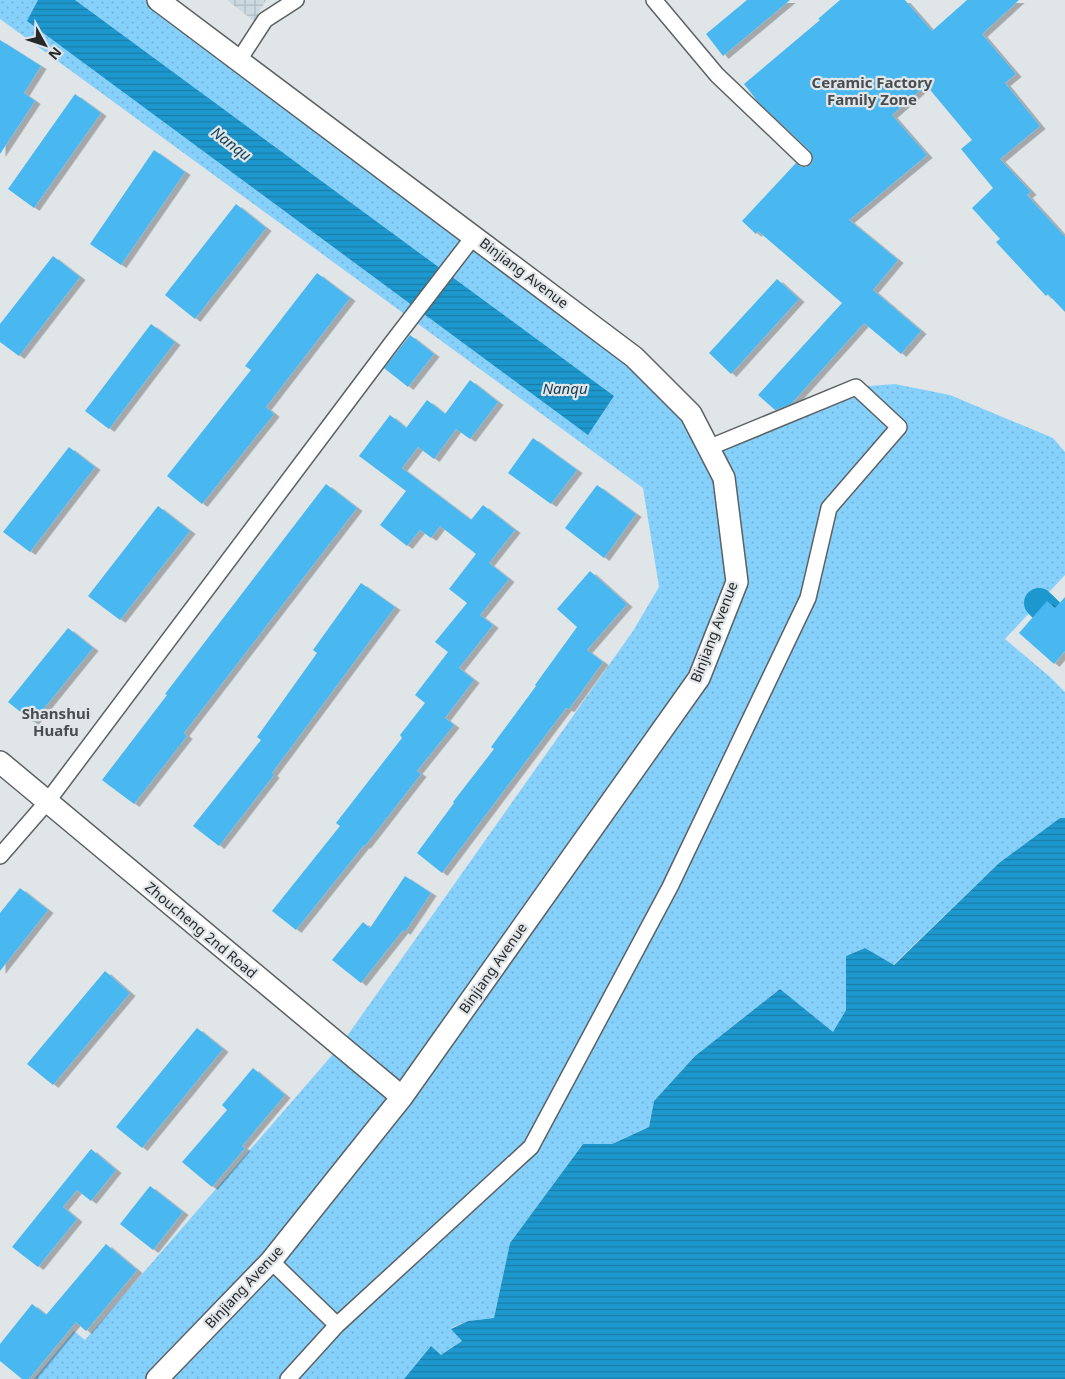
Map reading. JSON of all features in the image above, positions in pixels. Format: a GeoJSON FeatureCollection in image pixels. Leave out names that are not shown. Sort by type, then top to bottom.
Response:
{"type":"FeatureCollection","features":[{"type":"Feature","properties":{"kind":"street","name":"Binjiang Avenue"},"geometry":{"type":"LineString","coordinates":[[157,1379],[271,1260],[402,1097],[699,678],[737,582],[724,478],[691,414],[634,357],[471,240],[239,60],[158,0]]}},
{"type":"Feature","properties":{"kind":"street"},"geometry":{"type":"LineString","coordinates":[[239,60],[265,20],[296,0]]}},
{"type":"Feature","properties":{"kind":"street"},"geometry":{"type":"LineString","coordinates":[[654,0],[717,74],[804,158]]}},
{"type":"Feature","properties":{"kind":"street"},"geometry":{"type":"LineString","coordinates":[[0,856],[47,802],[471,240]]}},
{"type":"Feature","properties":{"kind":"street"},"geometry":{"type":"LineString","coordinates":[[288,1379],[337,1326],[531,1147],[670,887],[808,598],[830,508],[899,427],[856,387],[708,448]]}},
{"type":"Feature","properties":{"kind":"street","name":"Zhoucheng 2nd Road"},"geometry":{"type":"LineString","coordinates":[[0,762],[402,1097]]}},
{"type":"Feature","properties":{"kind":"street"},"geometry":{"type":"LineString","coordinates":[[271,1260],[337,1326]]}},
{"type":"Feature","properties":{"kind":"shaded area"},"geometry":{"type":"Polygon","coordinates":[[[0,0],[158,0],[634,357],[708,448],[856,387],[895,384],[950,395],[1053,438],[1065,452],[1065,575],[1005,639],[1065,692],[1065,818],[1060,818],[999,863],[893,965],[865,948],[846,956],[846,1010],[833,1033],[780,989],[695,1056],[654,1101],[649,1127],[612,1144],[583,1144],[510,1243],[494,1318],[468,1321],[451,1328],[462,1341],[441,1356],[431,1346],[404,1379],[34,1379],[74,1331],[85,1340],[340,1046],[633,631],[659,587],[643,488],[0,19],[0,0]]]}},
{"type":"Feature","properties":{"kind":"shaded area"},"geometry":{"type":"Polygon","coordinates":[[[227,0],[266,0],[254,21],[227,0]]]}},
{"type":"Feature","properties":{"kind":"water","name":"Nanqu"},"geometry":{"type":"Polygon","coordinates":[[[38,0],[75,0],[614,396],[588,435],[27,21],[38,0]]]}},
{"type":"Feature","properties":{"kind":"water"},"geometry":{"type":"Polygon","coordinates":[[[1060,818],[1065,818],[1065,1379],[404,1379],[431,1346],[441,1355],[462,1341],[451,1329],[468,1321],[494,1318],[510,1243],[583,1144],[612,1144],[649,1127],[654,1101],[695,1056],[780,989],[833,1032],[846,1010],[846,956],[865,948],[894,965],[999,863],[1060,818]]]}},
{"type":"Feature","properties":{"kind":"building"},"geometry":{"type":"Polygon","coordinates":[[[747,0],[790,0],[723,56],[706,34],[747,0]]]}},
{"type":"Feature","properties":{"kind":"building"},"geometry":{"type":"Polygon","coordinates":[[[840,0],[905,0],[932,31],[967,0],[1019,0],[982,34],[1016,74],[1005,83],[1040,126],[1000,159],[1031,192],[1027,195],[1065,237],[1065,312],[1048,294],[1046,296],[996,242],[1000,239],[972,208],[993,188],[961,149],[972,140],[926,85],[892,115],[927,155],[849,220],[898,260],[873,290],[921,331],[901,354],[864,323],[791,404],[775,410],[758,395],[842,303],[758,231],[756,234],[742,221],[796,163],[801,167],[806,167],[813,160],[810,151],[758,102],[744,84],[820,20],[818,19],[840,0]]]}},
{"type":"Feature","properties":{"kind":"building"},"geometry":{"type":"Polygon","coordinates":[[[0,40],[41,66],[24,93],[35,101],[0,154],[0,40]]]}},
{"type":"Feature","properties":{"kind":"building"},"geometry":{"type":"Polygon","coordinates":[[[75,94],[101,113],[34,208],[8,189],[75,94]]]}},
{"type":"Feature","properties":{"kind":"building"},"geometry":{"type":"Polygon","coordinates":[[[154,150],[185,172],[121,265],[90,244],[154,150]]]}},
{"type":"Feature","properties":{"kind":"building"},"geometry":{"type":"Polygon","coordinates":[[[236,204],[266,228],[195,319],[165,295],[236,204]]]}},
{"type":"Feature","properties":{"kind":"building"},"geometry":{"type":"Polygon","coordinates":[[[53,256],[80,277],[19,356],[0,342],[0,324],[53,256]]]}},
{"type":"Feature","properties":{"kind":"building"},"geometry":{"type":"Polygon","coordinates":[[[317,273],[350,298],[266,407],[274,414],[202,504],[167,476],[251,370],[245,366],[317,273]]]}},
{"type":"Feature","properties":{"kind":"building"},"geometry":{"type":"Polygon","coordinates":[[[777,279],[799,299],[731,374],[709,353],[777,279]]]}},
{"type":"Feature","properties":{"kind":"building"},"geometry":{"type":"Polygon","coordinates":[[[151,324],[175,342],[109,429],[85,411],[151,324]]]}},
{"type":"Feature","properties":{"kind":"building"},"geometry":{"type":"Polygon","coordinates":[[[410,335],[434,354],[408,387],[384,368],[410,335]]]}},
{"type":"Feature","properties":{"kind":"building"},"geometry":{"type":"Polygon","coordinates":[[[470,380],[498,402],[470,439],[456,429],[434,459],[418,447],[402,468],[471,520],[483,505],[515,530],[489,563],[509,579],[480,615],[493,625],[459,668],[474,680],[445,718],[454,725],[417,771],[421,774],[296,930],[272,911],[340,826],[336,823],[402,738],[400,735],[425,703],[415,695],[448,652],[435,642],[467,603],[449,589],[476,554],[440,526],[431,538],[420,530],[407,546],[380,525],[406,491],[359,456],[390,415],[406,428],[427,400],[445,414],[470,380]]]}},
{"type":"Feature","properties":{"kind":"building"},"geometry":{"type":"Polygon","coordinates":[[[533,438],[577,470],[551,504],[508,473],[533,438]]]}},
{"type":"Feature","properties":{"kind":"building"},"geometry":{"type":"Polygon","coordinates":[[[69,447],[95,467],[30,552],[3,532],[69,447]]]}},
{"type":"Feature","properties":{"kind":"building"},"geometry":{"type":"Polygon","coordinates":[[[326,484],[357,508],[184,733],[187,736],[134,804],[102,780],[167,695],[165,694],[326,484]]]}},
{"type":"Feature","properties":{"kind":"building"},"geometry":{"type":"Polygon","coordinates":[[[597,485],[636,514],[604,558],[565,528],[597,485]]]}},
{"type":"Feature","properties":{"kind":"building"},"geometry":{"type":"Polygon","coordinates":[[[158,506],[190,531],[120,620],[88,596],[158,506]]]}},
{"type":"Feature","properties":{"kind":"building"},"geometry":{"type":"Polygon","coordinates":[[[590,571],[627,604],[587,650],[603,662],[569,709],[566,708],[442,873],[417,853],[494,749],[491,747],[577,627],[557,609],[590,571]]]}},
{"type":"Feature","properties":{"kind":"building"},"geometry":{"type":"Polygon","coordinates":[[[361,583],[395,607],[272,773],[274,775],[219,846],[193,826],[261,740],[257,737],[317,653],[313,650],[361,583]]]}},
{"type":"Feature","properties":{"kind":"building"},"geometry":{"type":"Polygon","coordinates":[[[1065,597],[1065,651],[1054,664],[1019,633],[1047,601],[1055,608],[1065,597]]]}},
{"type":"Feature","properties":{"kind":"building"},"geometry":{"type":"Polygon","coordinates":[[[68,628],[93,648],[33,722],[8,702],[68,628]]]}},
{"type":"Feature","properties":{"kind":"building"},"geometry":{"type":"Polygon","coordinates":[[[405,876],[431,893],[405,932],[403,930],[361,983],[332,960],[363,922],[370,928],[405,876]]]}},
{"type":"Feature","properties":{"kind":"building"},"geometry":{"type":"Polygon","coordinates":[[[20,888],[48,910],[0,971],[0,913],[20,888]]]}},
{"type":"Feature","properties":{"kind":"building"},"geometry":{"type":"Polygon","coordinates":[[[105,971],[130,993],[53,1085],[27,1064],[105,971]]]}},
{"type":"Feature","properties":{"kind":"building"},"geometry":{"type":"Polygon","coordinates":[[[197,1028],[223,1049],[142,1148],[116,1127],[197,1028]]]}},
{"type":"Feature","properties":{"kind":"building"},"geometry":{"type":"Polygon","coordinates":[[[253,1068],[285,1095],[242,1146],[245,1148],[212,1187],[182,1162],[227,1110],[222,1105],[253,1068]]]}},
{"type":"Feature","properties":{"kind":"building"},"geometry":{"type":"Polygon","coordinates":[[[91,1149],[116,1170],[91,1201],[77,1190],[63,1207],[77,1219],[38,1267],[12,1247],[91,1149]]]}},
{"type":"Feature","properties":{"kind":"building"},"geometry":{"type":"Polygon","coordinates":[[[150,1186],[183,1212],[153,1250],[120,1224],[150,1186]]]}},
{"type":"Feature","properties":{"kind":"building"},"geometry":{"type":"Polygon","coordinates":[[[106,1244],[137,1270],[86,1331],[76,1322],[29,1379],[22,1379],[0,1361],[0,1344],[32,1304],[46,1315],[106,1244]]]}},
{"type":"Feature","properties":{"kind":"waterway","name":"Nanqu"},"geometry":{"type":"LineString","coordinates":[[1039,603],[1065,628]]}},
{"type":"Feature","properties":{"kind":"district","name":"Ceramic Factory Family Zone"},"geometry":{"type":"Point","coordinates":[872,92]}},
{"type":"Feature","properties":{"kind":"district","name":"Shanshui Huafu"},"geometry":{"type":"Point","coordinates":[56,722]}}]}
